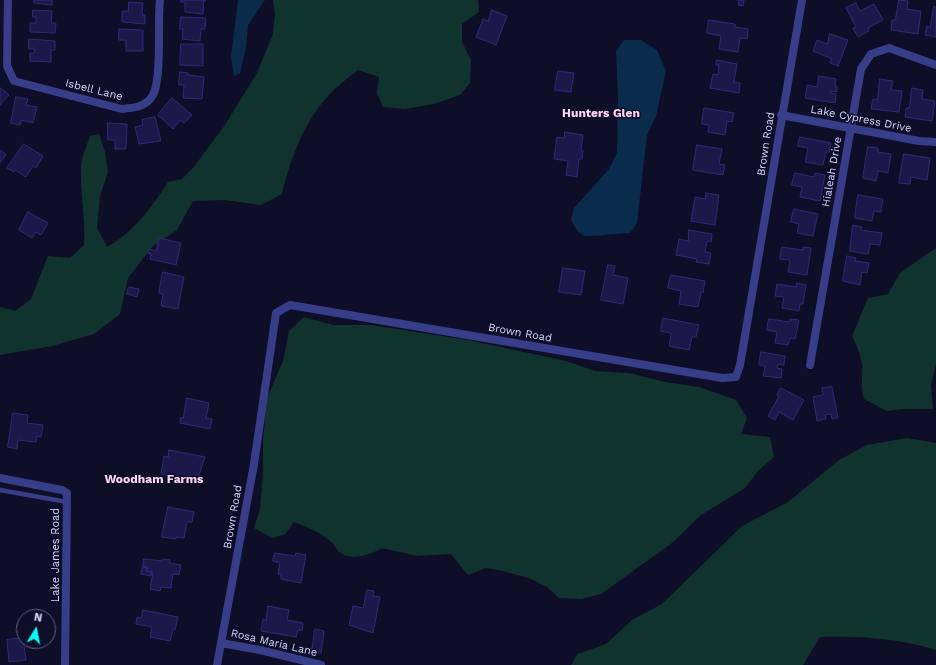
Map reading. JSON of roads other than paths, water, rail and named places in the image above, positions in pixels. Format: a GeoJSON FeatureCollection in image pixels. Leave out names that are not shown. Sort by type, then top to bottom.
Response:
{"type":"FeatureCollection","features":[{"type":"Feature","properties":{"kind":"street","name":"Isbell Lane"},"geometry":{"type":"LineString","coordinates":[[8,0],[7,66],[14,81],[122,109],[137,107],[151,98],[158,76],[160,0]]}},
{"type":"Feature","properties":{"kind":"street","name":"Brown Road"},"geometry":{"type":"LineString","coordinates":[[217,665],[254,464],[276,313],[290,304],[722,378],[736,377],[740,365],[802,0]]}},
{"type":"Feature","properties":{"kind":"street","name":"Hialeah Drive"},"geometry":{"type":"LineString","coordinates":[[810,365],[861,69],[871,54],[889,48],[936,65]]}},
{"type":"Feature","properties":{"kind":"street","name":"Lake Cypress Drive"},"geometry":{"type":"LineString","coordinates":[[782,115],[919,141],[936,142]]}},
{"type":"Feature","properties":{"kind":"street","name":"Lake James Road"},"geometry":{"type":"LineString","coordinates":[[0,478],[62,490],[67,493],[66,665]]}},
{"type":"Feature","properties":{"kind":"street","name":"Rosa Maria Lane"},"geometry":{"type":"LineString","coordinates":[[221,643],[260,650],[321,665]]}},
{"type":"Feature","properties":{"kind":"lane"},"geometry":{"type":"LineString","coordinates":[[0,490],[67,502]]}},
{"type":"Feature","properties":{"kind":"water"},"geometry":{"type":"Polygon","coordinates":[[[238,0],[265,0],[248,25],[246,48],[240,73],[234,76],[231,57],[238,0]]]}},
{"type":"Feature","properties":{"kind":"water"},"geometry":{"type":"Polygon","coordinates":[[[624,40],[641,40],[657,50],[666,71],[656,116],[647,135],[637,223],[630,233],[585,236],[578,231],[571,219],[574,208],[609,169],[617,153],[618,96],[616,51],[624,40]]]}},
{"type":"Feature","properties":{"kind":"district","name":"Hunters Glen"},"geometry":{"type":"Point","coordinates":[601,113]}},
{"type":"Feature","properties":{"kind":"district","name":"Woodham Farms"},"geometry":{"type":"Point","coordinates":[154,479]}}]}
